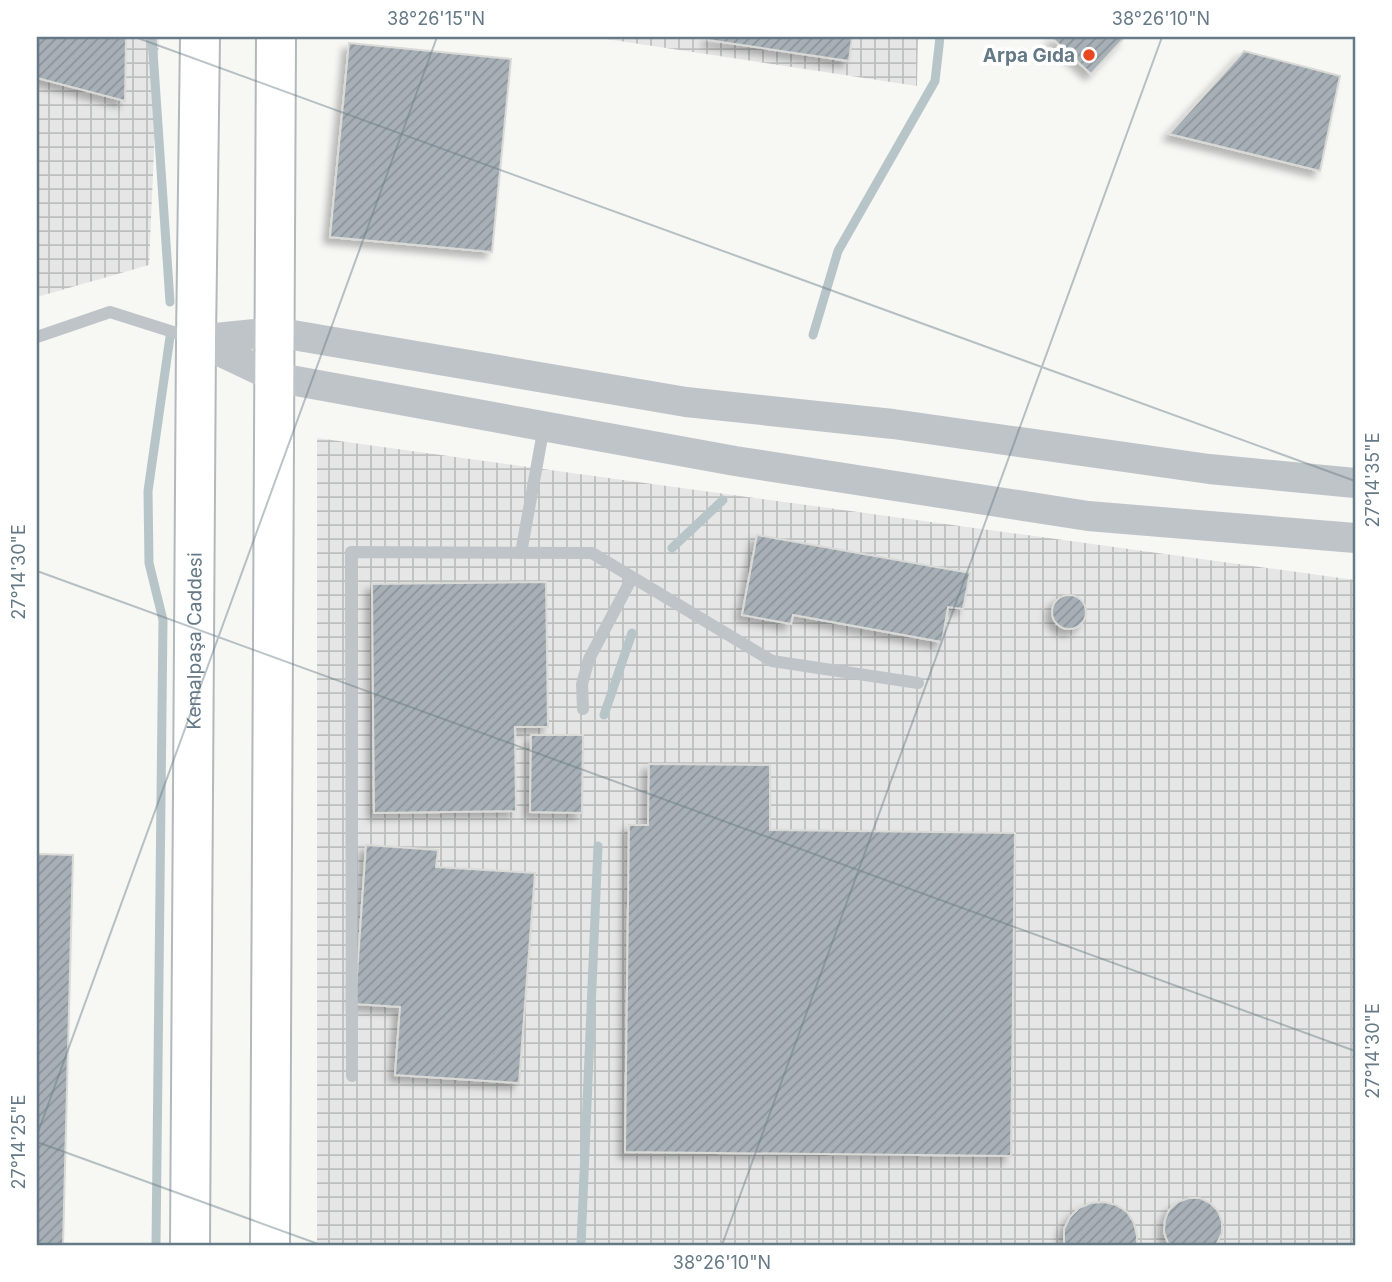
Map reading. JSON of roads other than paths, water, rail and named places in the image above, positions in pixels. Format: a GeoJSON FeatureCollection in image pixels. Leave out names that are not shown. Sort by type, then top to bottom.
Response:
{"type":"FeatureCollection","features":[{"type":"Feature","properties":{"kind":"main road","name":"Kemalpaşa Caddesi"},"geometry":{"type":"LineString","coordinates":[[190,1245],[200,37]]}},
{"type":"Feature","properties":{"kind":"main road"},"geometry":{"type":"LineString","coordinates":[[270,1245],[276,37]]}},
{"type":"Feature","properties":{"kind":"street"},"geometry":{"type":"LineString","coordinates":[[196,340],[275,332],[686,402],[893,424],[1209,469],[1355,483]]}},
{"type":"Feature","properties":{"kind":"street"},"geometry":{"type":"LineString","coordinates":[[196,340],[274,377],[735,461],[1088,516],[1355,538]]}},
{"type":"Feature","properties":{"kind":"lane"},"geometry":{"type":"LineString","coordinates":[[37,337],[110,312],[196,340]]}},
{"type":"Feature","properties":{"kind":"lane"},"geometry":{"type":"LineString","coordinates":[[521,553],[544,426]]}},
{"type":"Feature","properties":{"kind":"lane"},"geometry":{"type":"LineString","coordinates":[[352,1076],[351,552],[592,553],[772,661],[918,682]]}},
{"type":"Feature","properties":{"kind":"lane"},"geometry":{"type":"LineString","coordinates":[[583,709],[582,684],[589,659],[632,578]]}},
{"type":"Feature","properties":{"kind":"waterway"},"geometry":{"type":"LineString","coordinates":[[152,37],[170,302]]}},
{"type":"Feature","properties":{"kind":"waterway"},"geometry":{"type":"LineString","coordinates":[[813,335],[838,251],[935,81],[940,37]]}},
{"type":"Feature","properties":{"kind":"waterway"},"geometry":{"type":"LineString","coordinates":[[156,1245],[163,620],[149,563],[148,491],[170,337]]}},
{"type":"Feature","properties":{"kind":"waterway"},"geometry":{"type":"LineString","coordinates":[[672,548],[723,500]]}},
{"type":"Feature","properties":{"kind":"waterway"},"geometry":{"type":"LineString","coordinates":[[604,715],[632,633]]}},
{"type":"Feature","properties":{"kind":"waterway"},"geometry":{"type":"LineString","coordinates":[[581,1245],[598,846]]}},
{"type":"Feature","properties":{"kind":"place","name":"Arpa Gıda"},"geometry":{"type":"Point","coordinates":[1089,55]}}]}
